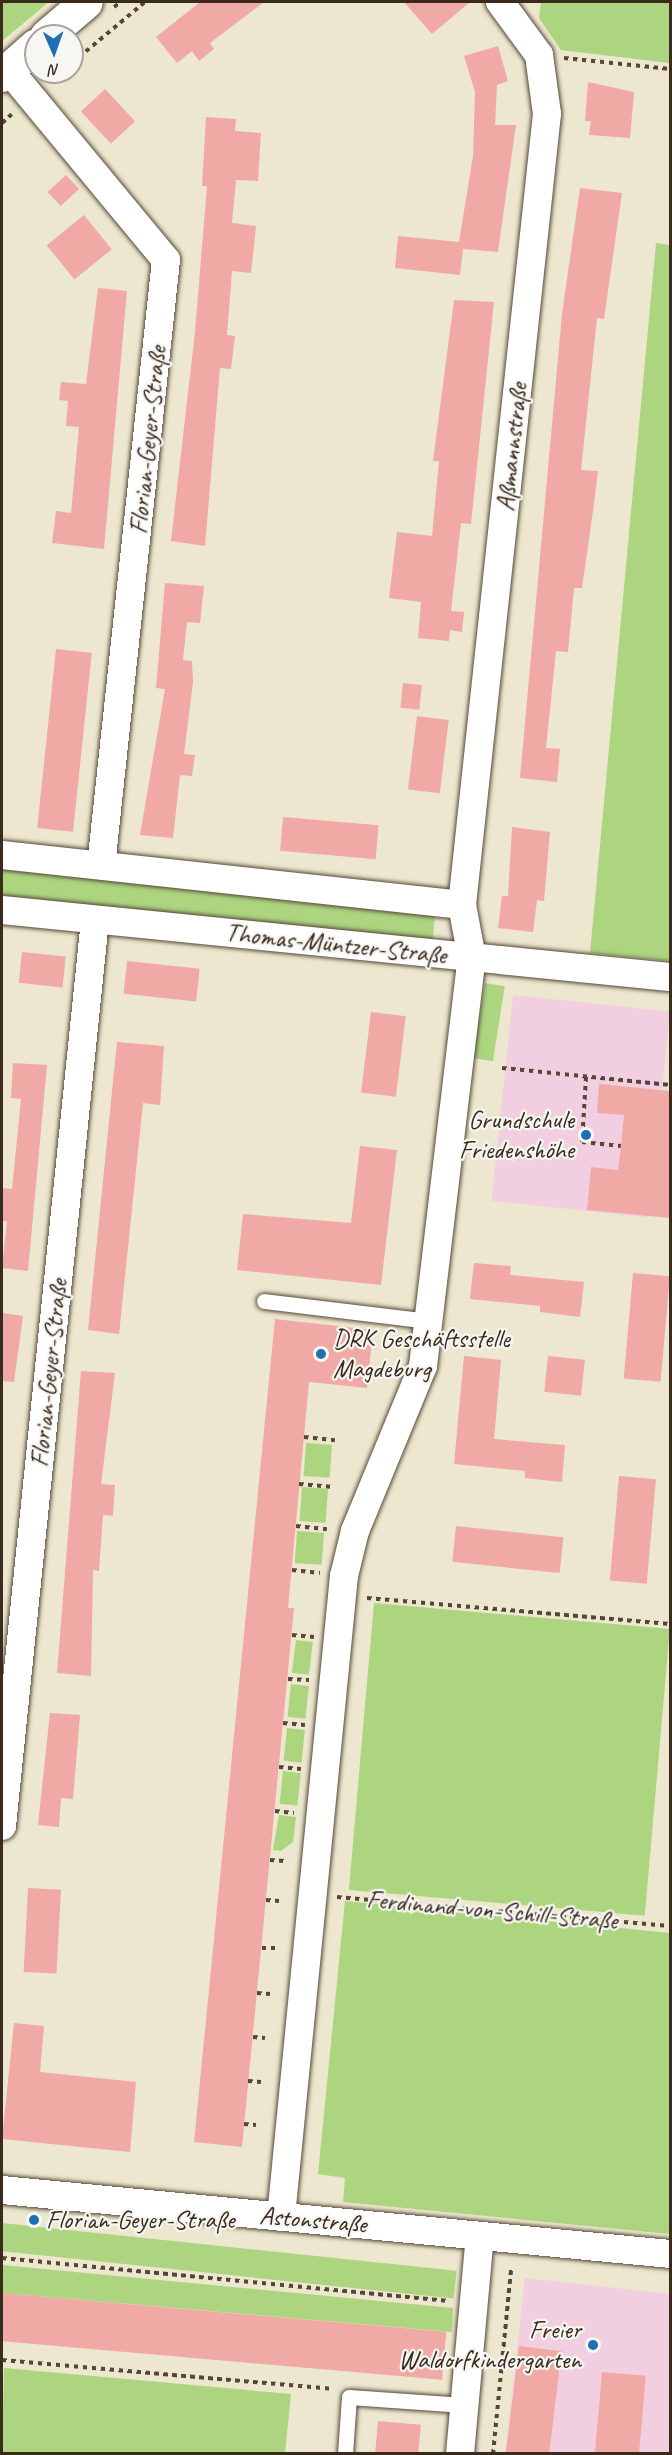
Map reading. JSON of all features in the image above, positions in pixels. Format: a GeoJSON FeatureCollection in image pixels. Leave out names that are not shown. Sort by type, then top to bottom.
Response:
{"type":"FeatureCollection","features":[{"type":"Feature","properties":{"kind":"main road"},"geometry":{"type":"LineString","coordinates":[[60,24],[86,2]]}},
{"type":"Feature","properties":{"kind":"main road"},"geometry":{"type":"LineString","coordinates":[[5,72],[24,55]]}},
{"type":"Feature","properties":{"kind":"street","name":"Aßmannstraße"},"geometry":{"type":"LineString","coordinates":[[462,905],[546,133],[546,83],[539,55],[500,2]]}},
{"type":"Feature","properties":{"kind":"street","name":"Florian-Geyer-Straße"},"geometry":{"type":"LineString","coordinates":[[5,72],[166,260],[101,866]]}},
{"type":"Feature","properties":{"kind":"street","name":"Thomas-Müntzer-Straße"},"geometry":{"type":"LineString","coordinates":[[2,855],[462,905]]}},
{"type":"Feature","properties":{"kind":"street"},"geometry":{"type":"LineString","coordinates":[[281,2217],[342,1597],[355,1531],[413,1395],[430,1322],[472,958],[462,905]]}},
{"type":"Feature","properties":{"kind":"street","name":"Thomas-Müntzer-Straße"},"geometry":{"type":"LineString","coordinates":[[2,910],[670,977]]}},
{"type":"Feature","properties":{"kind":"street","name":"Florian-Geyer-Straße"},"geometry":{"type":"LineString","coordinates":[[2,1826],[95,920]]}},
{"type":"Feature","properties":{"kind":"street","name":"Astonstraße"},"geometry":{"type":"LineString","coordinates":[[2,2190],[670,2253]]}},
{"type":"Feature","properties":{"kind":"street"},"geometry":{"type":"LineString","coordinates":[[460,2454],[480,2236]]}},
{"type":"Feature","properties":{"kind":"lane"},"geometry":{"type":"LineString","coordinates":[[264,1301],[430,1322]]}},
{"type":"Feature","properties":{"kind":"lane"},"geometry":{"type":"LineString","coordinates":[[345,2454],[350,2397],[464,2405]]}},
{"type":"Feature","properties":{"kind":"path"},"geometry":{"type":"LineString","coordinates":[[84,53],[146,2]]}},
{"type":"Feature","properties":{"kind":"path"},"geometry":{"type":"LineString","coordinates":[[539,55],[670,69]]}},
{"type":"Feature","properties":{"kind":"path"},"geometry":{"type":"LineString","coordinates":[[502,1068],[670,1085]]}},
{"type":"Feature","properties":{"kind":"path"},"geometry":{"type":"LineString","coordinates":[[586,1077],[582,1142],[621,1146]]}},
{"type":"Feature","properties":{"kind":"path"},"geometry":{"type":"LineString","coordinates":[[304,1437],[336,1440]]}},
{"type":"Feature","properties":{"kind":"path"},"geometry":{"type":"LineString","coordinates":[[299,1484],[331,1487]]}},
{"type":"Feature","properties":{"kind":"path"},"geometry":{"type":"LineString","coordinates":[[296,1526],[327,1529]]}},
{"type":"Feature","properties":{"kind":"path"},"geometry":{"type":"LineString","coordinates":[[292,1570],[323,1573]]}},
{"type":"Feature","properties":{"kind":"path"},"geometry":{"type":"LineString","coordinates":[[342,1597],[670,1624]]}},
{"type":"Feature","properties":{"kind":"path"},"geometry":{"type":"LineString","coordinates":[[292,1635],[318,1637]]}},
{"type":"Feature","properties":{"kind":"path"},"geometry":{"type":"LineString","coordinates":[[288,1679],[313,1681]]}},
{"type":"Feature","properties":{"kind":"path"},"geometry":{"type":"LineString","coordinates":[[283,1723],[309,1725]]}},
{"type":"Feature","properties":{"kind":"path"},"geometry":{"type":"LineString","coordinates":[[279,1767],[304,1769]]}},
{"type":"Feature","properties":{"kind":"path"},"geometry":{"type":"LineString","coordinates":[[275,1811],[301,1813]]}},
{"type":"Feature","properties":{"kind":"path"},"geometry":{"type":"LineString","coordinates":[[270,1860],[284,1861]]}},
{"type":"Feature","properties":{"kind":"path","name":"Ferdinand-von-Schill-Straße"},"geometry":{"type":"LineString","coordinates":[[312,1895],[670,1926]]}},
{"type":"Feature","properties":{"kind":"path"},"geometry":{"type":"LineString","coordinates":[[266,1900],[279,1901]]}},
{"type":"Feature","properties":{"kind":"path"},"geometry":{"type":"LineString","coordinates":[[262,1948],[275,1948]]}},
{"type":"Feature","properties":{"kind":"path"},"geometry":{"type":"LineString","coordinates":[[257,1993],[270,1994]]}},
{"type":"Feature","properties":{"kind":"path"},"geometry":{"type":"LineString","coordinates":[[253,2037],[266,2038]]}},
{"type":"Feature","properties":{"kind":"path"},"geometry":{"type":"LineString","coordinates":[[248,2081],[261,2082]]}},
{"type":"Feature","properties":{"kind":"path"},"geometry":{"type":"LineString","coordinates":[[244,2124],[256,2125]]}},
{"type":"Feature","properties":{"kind":"path"},"geometry":{"type":"LineString","coordinates":[[2,2258],[474,2304]]}},
{"type":"Feature","properties":{"kind":"path"},"geometry":{"type":"LineString","coordinates":[[493,2454],[511,2269]]}},
{"type":"Feature","properties":{"kind":"path"},"geometry":{"type":"LineString","coordinates":[[2,2360],[350,2391],[350,2397]]}},
{"type":"Feature","properties":{"kind":"shaded area","name":"Grundschule Friedenshöhe"},"geometry":{"type":"Polygon","coordinates":[[[513,995],[670,1012],[648,1217],[491,1201],[513,995]]]}},
{"type":"Feature","properties":{"kind":"shaded area","name":"Freier Waldorfkindergarten"},"geometry":{"type":"Polygon","coordinates":[[[525,2278],[670,2294],[670,2453],[505,2454],[525,2278]]]}},
{"type":"Feature","properties":{"kind":"green space"},"geometry":{"type":"Polygon","coordinates":[[[2,2],[49,2],[2,41],[2,2]]]}},
{"type":"Feature","properties":{"kind":"green space"},"geometry":{"type":"Polygon","coordinates":[[[541,2],[670,2],[670,63],[561,50],[539,18],[541,2]]]}},
{"type":"Feature","properties":{"kind":"green space"},"geometry":{"type":"Polygon","coordinates":[[[656,243],[670,245],[670,961],[590,953],[656,243]]]}},
{"type":"Feature","properties":{"kind":"green space"},"geometry":{"type":"Polygon","coordinates":[[[2,865],[436,911],[432,945],[2,900],[2,865]]]}},
{"type":"Feature","properties":{"kind":"green space"},"geometry":{"type":"Polygon","coordinates":[[[485,983],[505,986],[493,1061],[473,1058],[485,983]]]}},
{"type":"Feature","properties":{"kind":"green space"},"geometry":{"type":"Polygon","coordinates":[[[306,1443],[332,1445],[330,1478],[304,1476],[306,1443]]]}},
{"type":"Feature","properties":{"kind":"green space"},"geometry":{"type":"Polygon","coordinates":[[[302,1487],[328,1489],[326,1523],[300,1521],[302,1487]]]}},
{"type":"Feature","properties":{"kind":"green space"},"geometry":{"type":"Polygon","coordinates":[[[297,1531],[324,1533],[322,1565],[295,1563],[297,1531]]]}},
{"type":"Feature","properties":{"kind":"green space"},"geometry":{"type":"Polygon","coordinates":[[[374,1603],[670,1629],[645,1916],[349,1890],[374,1603]]]}},
{"type":"Feature","properties":{"kind":"green space"},"geometry":{"type":"Polygon","coordinates":[[[296,1640],[313,1642],[309,1675],[292,1673],[296,1640]]]}},
{"type":"Feature","properties":{"kind":"green space"},"geometry":{"type":"Polygon","coordinates":[[[291,1684],[309,1686],[305,1719],[288,1717],[291,1684]]]}},
{"type":"Feature","properties":{"kind":"green space"},"geometry":{"type":"Polygon","coordinates":[[[287,1728],[305,1730],[301,1763],[284,1761],[287,1728]]]}},
{"type":"Feature","properties":{"kind":"green space"},"geometry":{"type":"Polygon","coordinates":[[[283,1771],[301,1773],[297,1806],[280,1804],[283,1771]]]}},
{"type":"Feature","properties":{"kind":"green space"},"geometry":{"type":"Polygon","coordinates":[[[279,1815],[296,1817],[293,1842],[281,1851],[273,1850],[279,1815]]]}},
{"type":"Feature","properties":{"kind":"green space"},"geometry":{"type":"Polygon","coordinates":[[[345,1901],[670,1933],[670,2234],[343,2202],[345,2178],[318,2174],[345,1901]]]}},
{"type":"Feature","properties":{"kind":"green space"},"geometry":{"type":"Polygon","coordinates":[[[2,2223],[456,2271],[454,2299],[2,2251],[2,2223]]]}},
{"type":"Feature","properties":{"kind":"green space"},"geometry":{"type":"Polygon","coordinates":[[[2,2265],[453,2308],[452,2332],[2,2293],[2,2265]]]}},
{"type":"Feature","properties":{"kind":"green space"},"geometry":{"type":"Polygon","coordinates":[[[4,2368],[291,2394],[285,2453],[2,2453],[4,2368]]]}},
{"type":"Feature","properties":{"kind":"building"},"geometry":{"type":"Polygon","coordinates":[[[200,2],[264,2],[210,43],[214,49],[199,61],[192,51],[177,63],[156,37],[200,2]]]}},
{"type":"Feature","properties":{"kind":"building"},"geometry":{"type":"Polygon","coordinates":[[[404,2],[470,2],[432,34],[404,2]]]}},
{"type":"Feature","properties":{"kind":"building"},"geometry":{"type":"Polygon","coordinates":[[[498,46],[508,81],[497,85],[495,125],[516,125],[498,252],[463,249],[460,275],[395,268],[398,236],[459,242],[473,156],[475,92],[464,56],[498,46]]]}},
{"type":"Feature","properties":{"kind":"building"},"geometry":{"type":"Polygon","coordinates":[[[588,82],[634,92],[630,138],[589,135],[591,121],[585,121],[588,82]]]}},
{"type":"Feature","properties":{"kind":"building"},"geometry":{"type":"Polygon","coordinates":[[[105,89],[135,121],[111,144],[81,112],[105,89]]]}},
{"type":"Feature","properties":{"kind":"building"},"geometry":{"type":"Polygon","coordinates":[[[206,117],[236,119],[235,131],[261,133],[258,181],[236,180],[232,223],[256,226],[251,273],[232,271],[227,335],[235,336],[231,369],[220,368],[205,546],[171,541],[195,332],[207,186],[202,186],[206,117]]]}},
{"type":"Feature","properties":{"kind":"building"},"geometry":{"type":"Polygon","coordinates":[[[66,175],[79,189],[61,206],[48,192],[66,175]]]}},
{"type":"Feature","properties":{"kind":"building"},"geometry":{"type":"Polygon","coordinates":[[[580,188],[622,193],[604,319],[597,318],[581,470],[598,471],[582,588],[574,588],[568,652],[556,651],[546,748],[560,749],[557,782],[520,778],[562,314],[580,188]]]}},
{"type":"Feature","properties":{"kind":"building"},"geometry":{"type":"Polygon","coordinates":[[[84,215],[112,249],[74,279],[47,245],[84,215]]]}},
{"type":"Feature","properties":{"kind":"building"},"geometry":{"type":"Polygon","coordinates":[[[98,288],[127,291],[104,549],[52,543],[56,511],[71,513],[79,427],[66,426],[68,401],[59,400],[61,382],[86,384],[98,288]]]}},
{"type":"Feature","properties":{"kind":"building"},"geometry":{"type":"Polygon","coordinates":[[[454,300],[494,302],[471,524],[461,523],[451,611],[464,612],[462,632],[450,630],[449,641],[418,638],[421,602],[389,598],[397,532],[432,536],[439,461],[433,461],[454,300]]]}},
{"type":"Feature","properties":{"kind":"building"},"geometry":{"type":"Polygon","coordinates":[[[165,583],[204,586],[200,623],[187,622],[183,660],[192,661],[193,682],[184,754],[195,755],[192,776],[180,775],[173,838],[140,835],[165,689],[156,688],[165,583]]]}},
{"type":"Feature","properties":{"kind":"building"},"geometry":{"type":"Polygon","coordinates":[[[56,649],[92,653],[73,832],[37,828],[56,649]]]}},
{"type":"Feature","properties":{"kind":"building"},"geometry":{"type":"Polygon","coordinates":[[[403,683],[422,685],[419,710],[400,708],[403,683]]]}},
{"type":"Feature","properties":{"kind":"building"},"geometry":{"type":"Polygon","coordinates":[[[417,716],[449,720],[440,793],[408,789],[417,716]]]}},
{"type":"Feature","properties":{"kind":"building"},"geometry":{"type":"Polygon","coordinates":[[[283,817],[379,825],[376,859],[280,851],[283,817]]]}},
{"type":"Feature","properties":{"kind":"building"},"geometry":{"type":"Polygon","coordinates":[[[512,827],[550,832],[544,901],[537,900],[533,932],[498,928],[502,896],[508,896],[512,827]]]}},
{"type":"Feature","properties":{"kind":"building"},"geometry":{"type":"Polygon","coordinates":[[[22,952],[66,957],[63,987],[19,983],[22,952]]]}},
{"type":"Feature","properties":{"kind":"building"},"geometry":{"type":"Polygon","coordinates":[[[127,961],[200,969],[196,1001],[124,994],[127,961]]]}},
{"type":"Feature","properties":{"kind":"building"},"geometry":{"type":"Polygon","coordinates":[[[371,1012],[406,1016],[396,1097],[361,1092],[371,1012]]]}},
{"type":"Feature","properties":{"kind":"building"},"geometry":{"type":"Polygon","coordinates":[[[117,1042],[164,1046],[160,1105],[143,1103],[119,1334],[88,1330],[117,1042]]]}},
{"type":"Feature","properties":{"kind":"building"},"geometry":{"type":"Polygon","coordinates":[[[13,1063],[47,1065],[28,1271],[2,1268],[7,1221],[2,1221],[2,1188],[12,1189],[21,1099],[11,1098],[13,1063]]]}},
{"type":"Feature","properties":{"kind":"building"},"geometry":{"type":"Polygon","coordinates":[[[599,1084],[670,1091],[670,1218],[587,1210],[591,1167],[618,1170],[624,1115],[597,1113],[599,1084]]]}},
{"type":"Feature","properties":{"kind":"building"},"geometry":{"type":"Polygon","coordinates":[[[360,1146],[397,1150],[381,1285],[237,1270],[243,1214],[351,1223],[360,1146]]]}},
{"type":"Feature","properties":{"kind":"building"},"geometry":{"type":"Polygon","coordinates":[[[474,1263],[511,1266],[510,1275],[584,1282],[580,1317],[540,1312],[540,1306],[470,1299],[474,1263]]]}},
{"type":"Feature","properties":{"kind":"building"},"geometry":{"type":"Polygon","coordinates":[[[633,1273],[670,1276],[661,1382],[624,1379],[633,1273]]]}},
{"type":"Feature","properties":{"kind":"building"},"geometry":{"type":"Polygon","coordinates":[[[2,1313],[23,1316],[14,1382],[2,1381],[2,1313]]]}},
{"type":"Feature","properties":{"kind":"building"},"geometry":{"type":"Polygon","coordinates":[[[275,1319],[373,1330],[367,1388],[309,1382],[288,1608],[294,1608],[242,2147],[194,2142],[275,1319]]]}},
{"type":"Feature","properties":{"kind":"building"},"geometry":{"type":"Polygon","coordinates":[[[464,1356],[501,1360],[494,1439],[565,1445],[562,1482],[525,1478],[525,1471],[454,1464],[464,1356]]]}},
{"type":"Feature","properties":{"kind":"building"},"geometry":{"type":"Polygon","coordinates":[[[548,1356],[585,1360],[581,1396],[544,1392],[548,1356]]]}},
{"type":"Feature","properties":{"kind":"building"},"geometry":{"type":"Polygon","coordinates":[[[81,1371],[115,1373],[101,1484],[115,1485],[113,1516],[103,1515],[99,1571],[93,1570],[91,1676],[57,1673],[81,1371]]]}},
{"type":"Feature","properties":{"kind":"building"},"geometry":{"type":"Polygon","coordinates":[[[619,1476],[656,1479],[647,1584],[610,1581],[619,1476]]]}},
{"type":"Feature","properties":{"kind":"building"},"geometry":{"type":"Polygon","coordinates":[[[456,1526],[563,1537],[560,1573],[452,1562],[456,1526]]]}},
{"type":"Feature","properties":{"kind":"building"},"geometry":{"type":"Polygon","coordinates":[[[50,1713],[80,1715],[73,1799],[61,1798],[59,1827],[38,1825],[50,1713]]]}},
{"type":"Feature","properties":{"kind":"building"},"geometry":{"type":"Polygon","coordinates":[[[28,1888],[61,1890],[57,1974],[24,1972],[28,1888]]]}},
{"type":"Feature","properties":{"kind":"building"},"geometry":{"type":"Polygon","coordinates":[[[14,2023],[44,2026],[40,2072],[136,2082],[130,2152],[2,2139],[14,2023]]]}},
{"type":"Feature","properties":{"kind":"building"},"geometry":{"type":"Polygon","coordinates":[[[2,2293],[446,2332],[442,2380],[2,2341],[2,2293]]]}},
{"type":"Feature","properties":{"kind":"building"},"geometry":{"type":"Polygon","coordinates":[[[519,2346],[562,2351],[549,2454],[506,2454],[519,2346]]]}},
{"type":"Feature","properties":{"kind":"building"},"geometry":{"type":"Polygon","coordinates":[[[602,2372],[646,2376],[639,2454],[595,2454],[602,2372]]]}},
{"type":"Feature","properties":{"kind":"building"},"geometry":{"type":"Polygon","coordinates":[[[378,2421],[421,2425],[418,2454],[375,2454],[378,2421]]]}},
{"type":"Feature","properties":{"kind":"place","name":"Grundschule Friedenshöhe"},"geometry":{"type":"Point","coordinates":[586,1135]}},
{"type":"Feature","properties":{"kind":"place","name":"DRK Geschäftsstelle Magdeburg"},"geometry":{"type":"Point","coordinates":[321,1354]}},
{"type":"Feature","properties":{"kind":"place","name":"Florian-Geyer-Straße"},"geometry":{"type":"Point","coordinates":[34,2220]}},
{"type":"Feature","properties":{"kind":"place","name":"Freier Waldorfkindergarten"},"geometry":{"type":"Point","coordinates":[593,2345]}}]}
